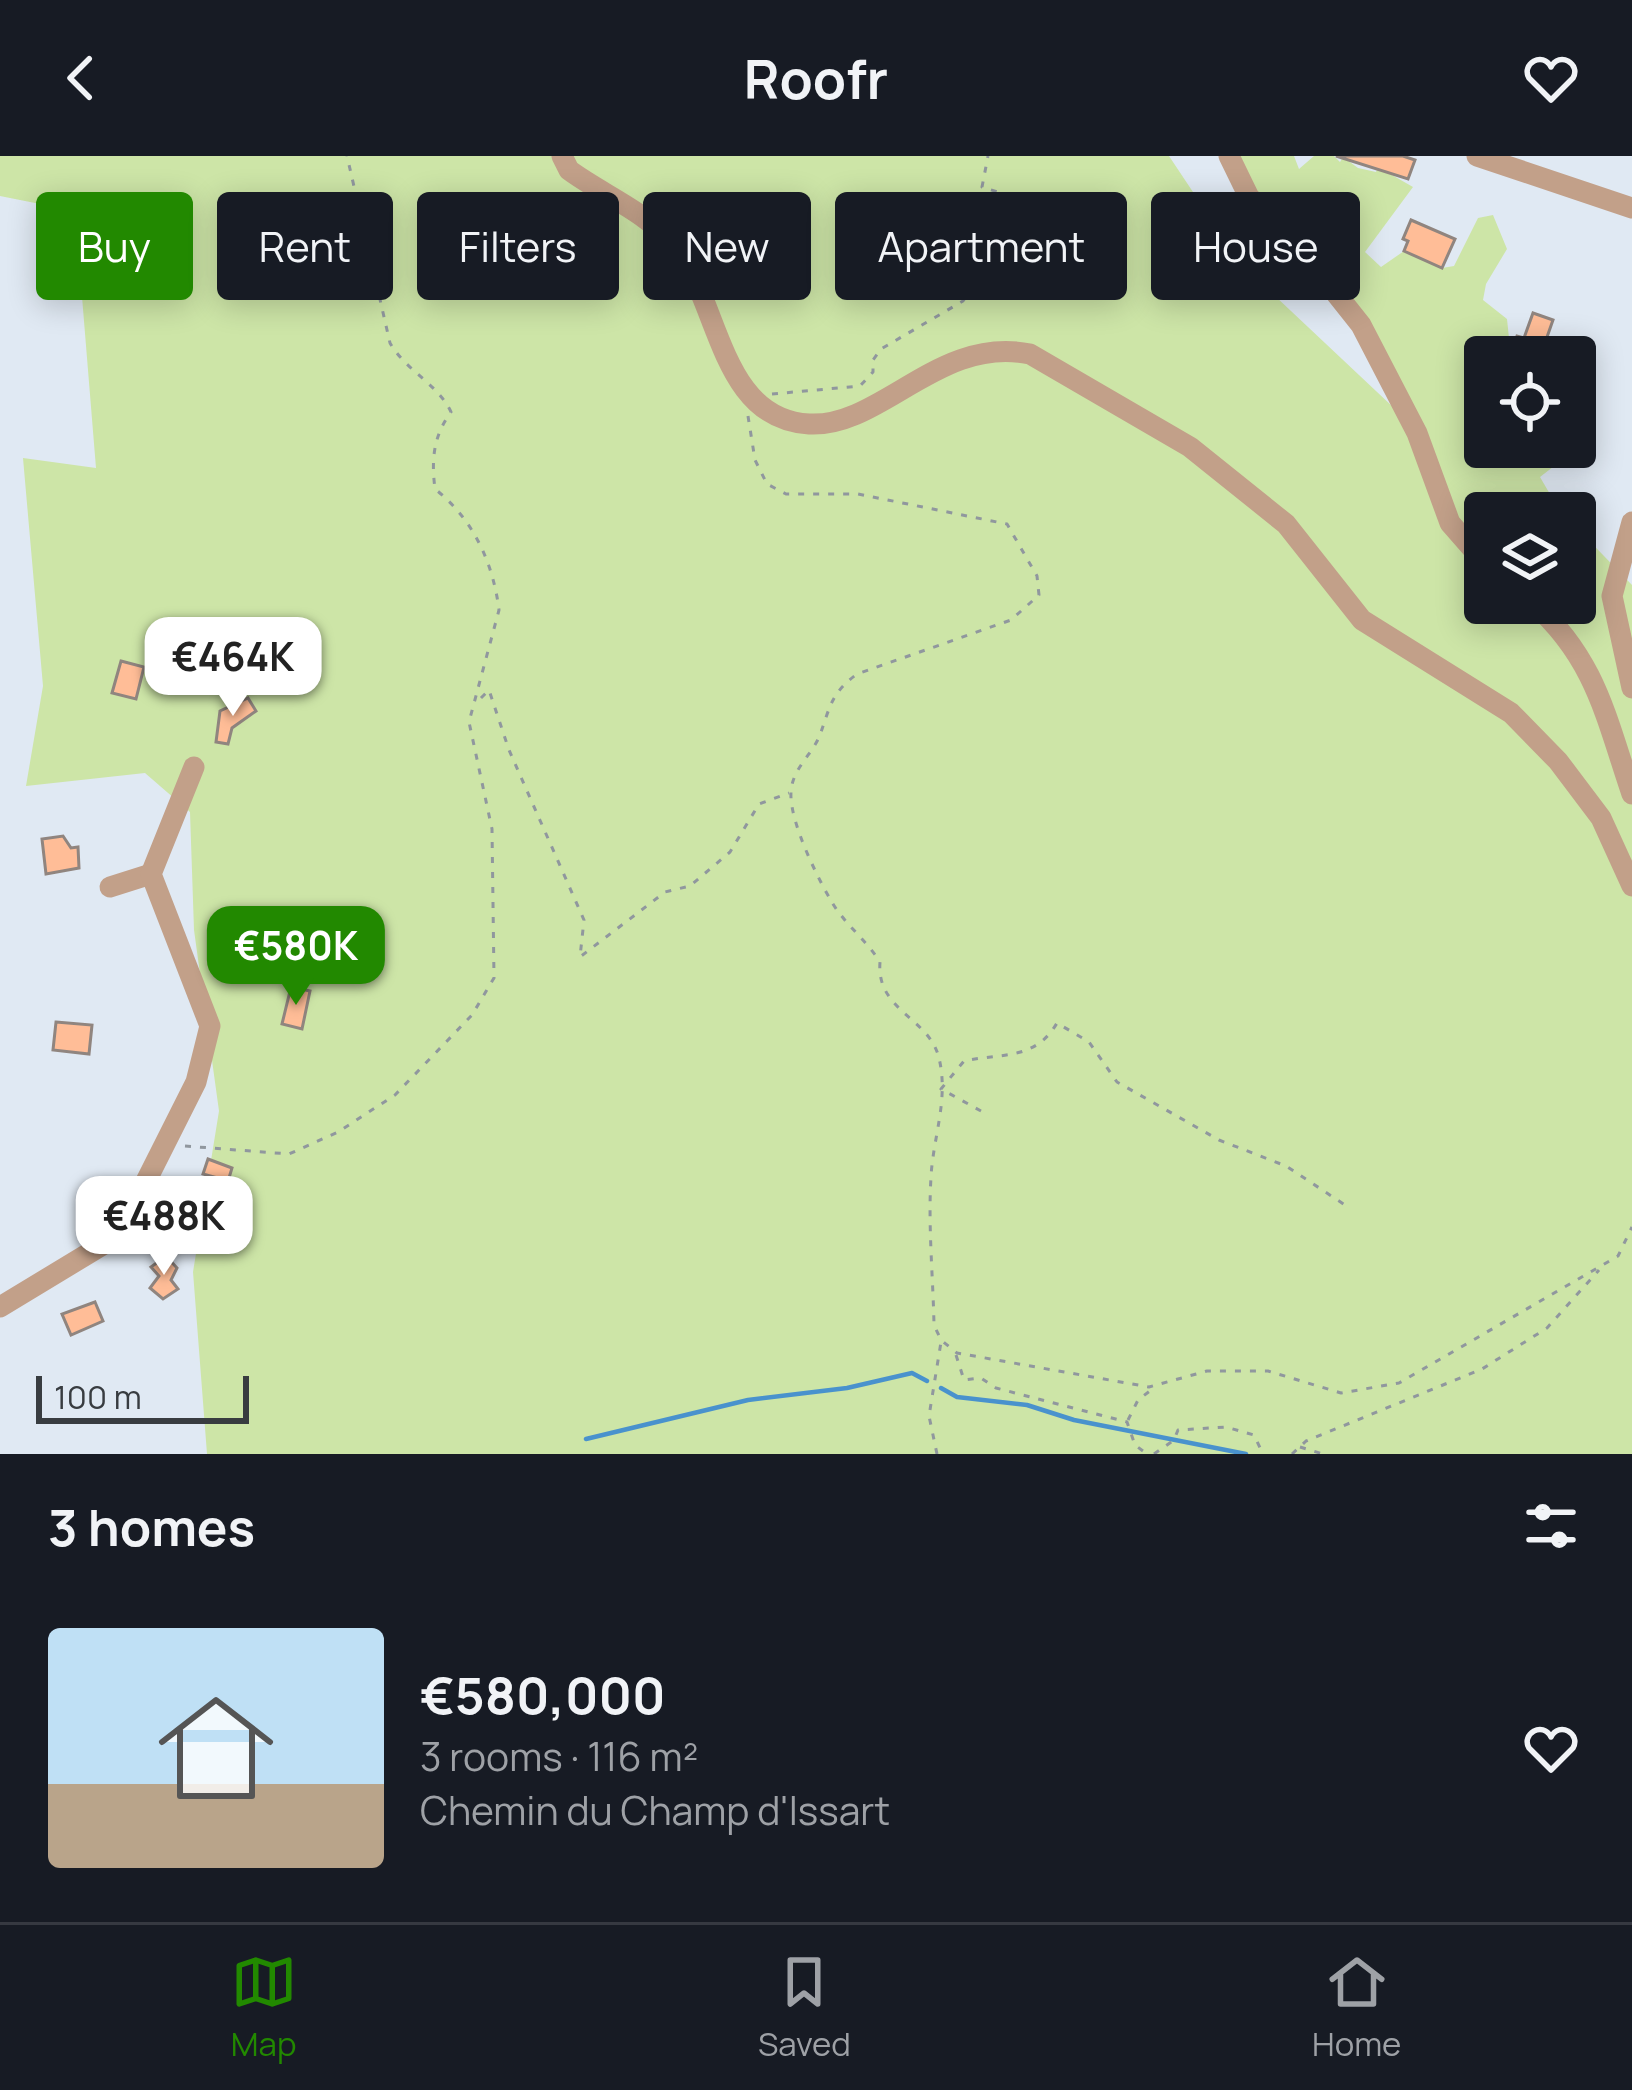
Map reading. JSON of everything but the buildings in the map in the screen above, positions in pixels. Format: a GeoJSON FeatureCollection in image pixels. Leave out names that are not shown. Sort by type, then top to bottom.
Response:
{"type":"FeatureCollection","features":[{"type":"Feature","properties":{"kind":"street"},"geometry":{"type":"LineString","coordinates":[[562,156],[569,170],[669,238],[692,266],[731,369],[758,404],[793,423],[827,425],[988,349],[1030,354],[1190,447],[1286,524],[1362,620],[1510,713],[1558,761],[1601,818],[1632,886]]}},
{"type":"Feature","properties":{"kind":"street"},"geometry":{"type":"LineString","coordinates":[[1229,156],[1249,197],[1292,238],[1361,325],[1417,433],[1450,523],[1464,539]]}},
{"type":"Feature","properties":{"kind":"street"},"geometry":{"type":"LineString","coordinates":[[1477,156],[1507,162],[1632,208]]}},
{"type":"Feature","properties":{"kind":"street"},"geometry":{"type":"LineString","coordinates":[[1632,522],[1612,596],[1632,688]]}},
{"type":"Feature","properties":{"kind":"street"},"geometry":{"type":"LineString","coordinates":[[1556,624],[1588,664],[1632,794]]}},
{"type":"Feature","properties":{"kind":"street"},"geometry":{"type":"LineString","coordinates":[[0,1307],[119,1235],[196,1082],[210,1025],[151,874],[194,767]]}},
{"type":"Feature","properties":{"kind":"street"},"geometry":{"type":"LineString","coordinates":[[110,887],[151,874]]}},
{"type":"Feature","properties":{"kind":"path"},"geometry":{"type":"LineString","coordinates":[[165,1145],[289,1154],[338,1132],[395,1095],[472,1015],[494,978],[492,829],[469,722],[478,703],[499,610],[497,592],[475,529],[436,489],[433,447],[440,423],[451,412],[440,394],[403,365],[390,343],[347,156]]}},
{"type":"Feature","properties":{"kind":"path"},"geometry":{"type":"LineString","coordinates":[[988,156],[982,187],[1017,199],[1010,243],[1014,270],[984,270],[963,301],[881,349],[873,360],[873,372],[860,386],[776,391],[746,419],[766,484],[786,494],[859,494],[1007,524],[1037,576],[1039,595],[1011,620],[857,674],[840,687],[825,707],[819,737],[797,770],[791,792],[796,826],[833,904],[880,962],[879,976],[898,1013],[926,1028],[939,1059],[939,1139],[931,1173],[934,1325],[941,1340],[957,1353],[1159,1384]]}},
{"type":"Feature","properties":{"kind":"path"},"geometry":{"type":"LineString","coordinates":[[478,703],[489,690],[497,703],[509,750],[584,920],[580,957],[665,892],[690,886],[730,852],[759,805],[791,792]]}},
{"type":"Feature","properties":{"kind":"path"},"geometry":{"type":"LineString","coordinates":[[941,1089],[964,1061],[996,1060],[1028,1050],[1057,1023],[1089,1042],[1117,1082],[1220,1140],[1286,1166],[1345,1205]]}},
{"type":"Feature","properties":{"kind":"path"},"geometry":{"type":"LineString","coordinates":[[941,1089],[982,1112]]}},
{"type":"Feature","properties":{"kind":"path"},"geometry":{"type":"LineString","coordinates":[[1263,1454],[1254,1435],[1226,1427],[1178,1430],[1174,1440],[1150,1454],[1136,1445],[1127,1422],[1138,1400],[1159,1384],[1207,1371],[1268,1371],[1341,1394],[1399,1383],[1618,1256],[1632,1227]]}},
{"type":"Feature","properties":{"kind":"path"},"geometry":{"type":"LineString","coordinates":[[1292,1454],[1299,1446],[1482,1369],[1547,1328],[1601,1267]]}},
{"type":"Feature","properties":{"kind":"path"},"geometry":{"type":"LineString","coordinates":[[937,1454],[929,1416],[941,1340]]}},
{"type":"Feature","properties":{"kind":"path"},"geometry":{"type":"LineString","coordinates":[[957,1353],[964,1380],[981,1378],[996,1388],[1127,1422]]}},
{"type":"Feature","properties":{"kind":"path"},"geometry":{"type":"LineString","coordinates":[[1299,1446],[1323,1454]]}},
{"type":"Feature","properties":{"kind":"green space"},"geometry":{"type":"Polygon","coordinates":[[[0,156],[1169,156],[1193,192],[1151,192],[1151,300],[1279,300],[1410,423],[1389,376],[1334,300],[1360,300],[1360,192],[1255,192],[1229,156],[1294,156],[1299,169],[1314,156],[1334,156],[1340,162],[1343,157],[1358,168],[1376,172],[1378,167],[1413,187],[1365,252],[1381,267],[1404,251],[1442,268],[1454,266],[1478,218],[1493,215],[1507,249],[1486,284],[1483,300],[1507,319],[1509,336],[1464,336],[1464,468],[1552,468],[1540,477],[1549,492],[1464,492],[1464,624],[1596,624],[1596,548],[1632,585],[1632,1454],[207,1454],[193,1272],[219,1111],[194,930],[190,812],[145,773],[26,786],[43,686],[23,458],[96,468],[82,300],[193,300],[193,192],[36,192],[36,203],[0,196],[0,156]]]}},
{"type":"Feature","properties":{"kind":"waterway"},"geometry":{"type":"LineString","coordinates":[[586,1439],[748,1400],[847,1388],[912,1373],[927,1381]]}},
{"type":"Feature","properties":{"kind":"waterway"},"geometry":{"type":"LineString","coordinates":[[941,1388],[957,1397],[1027,1405],[1074,1420],[1246,1454]]}}]}
